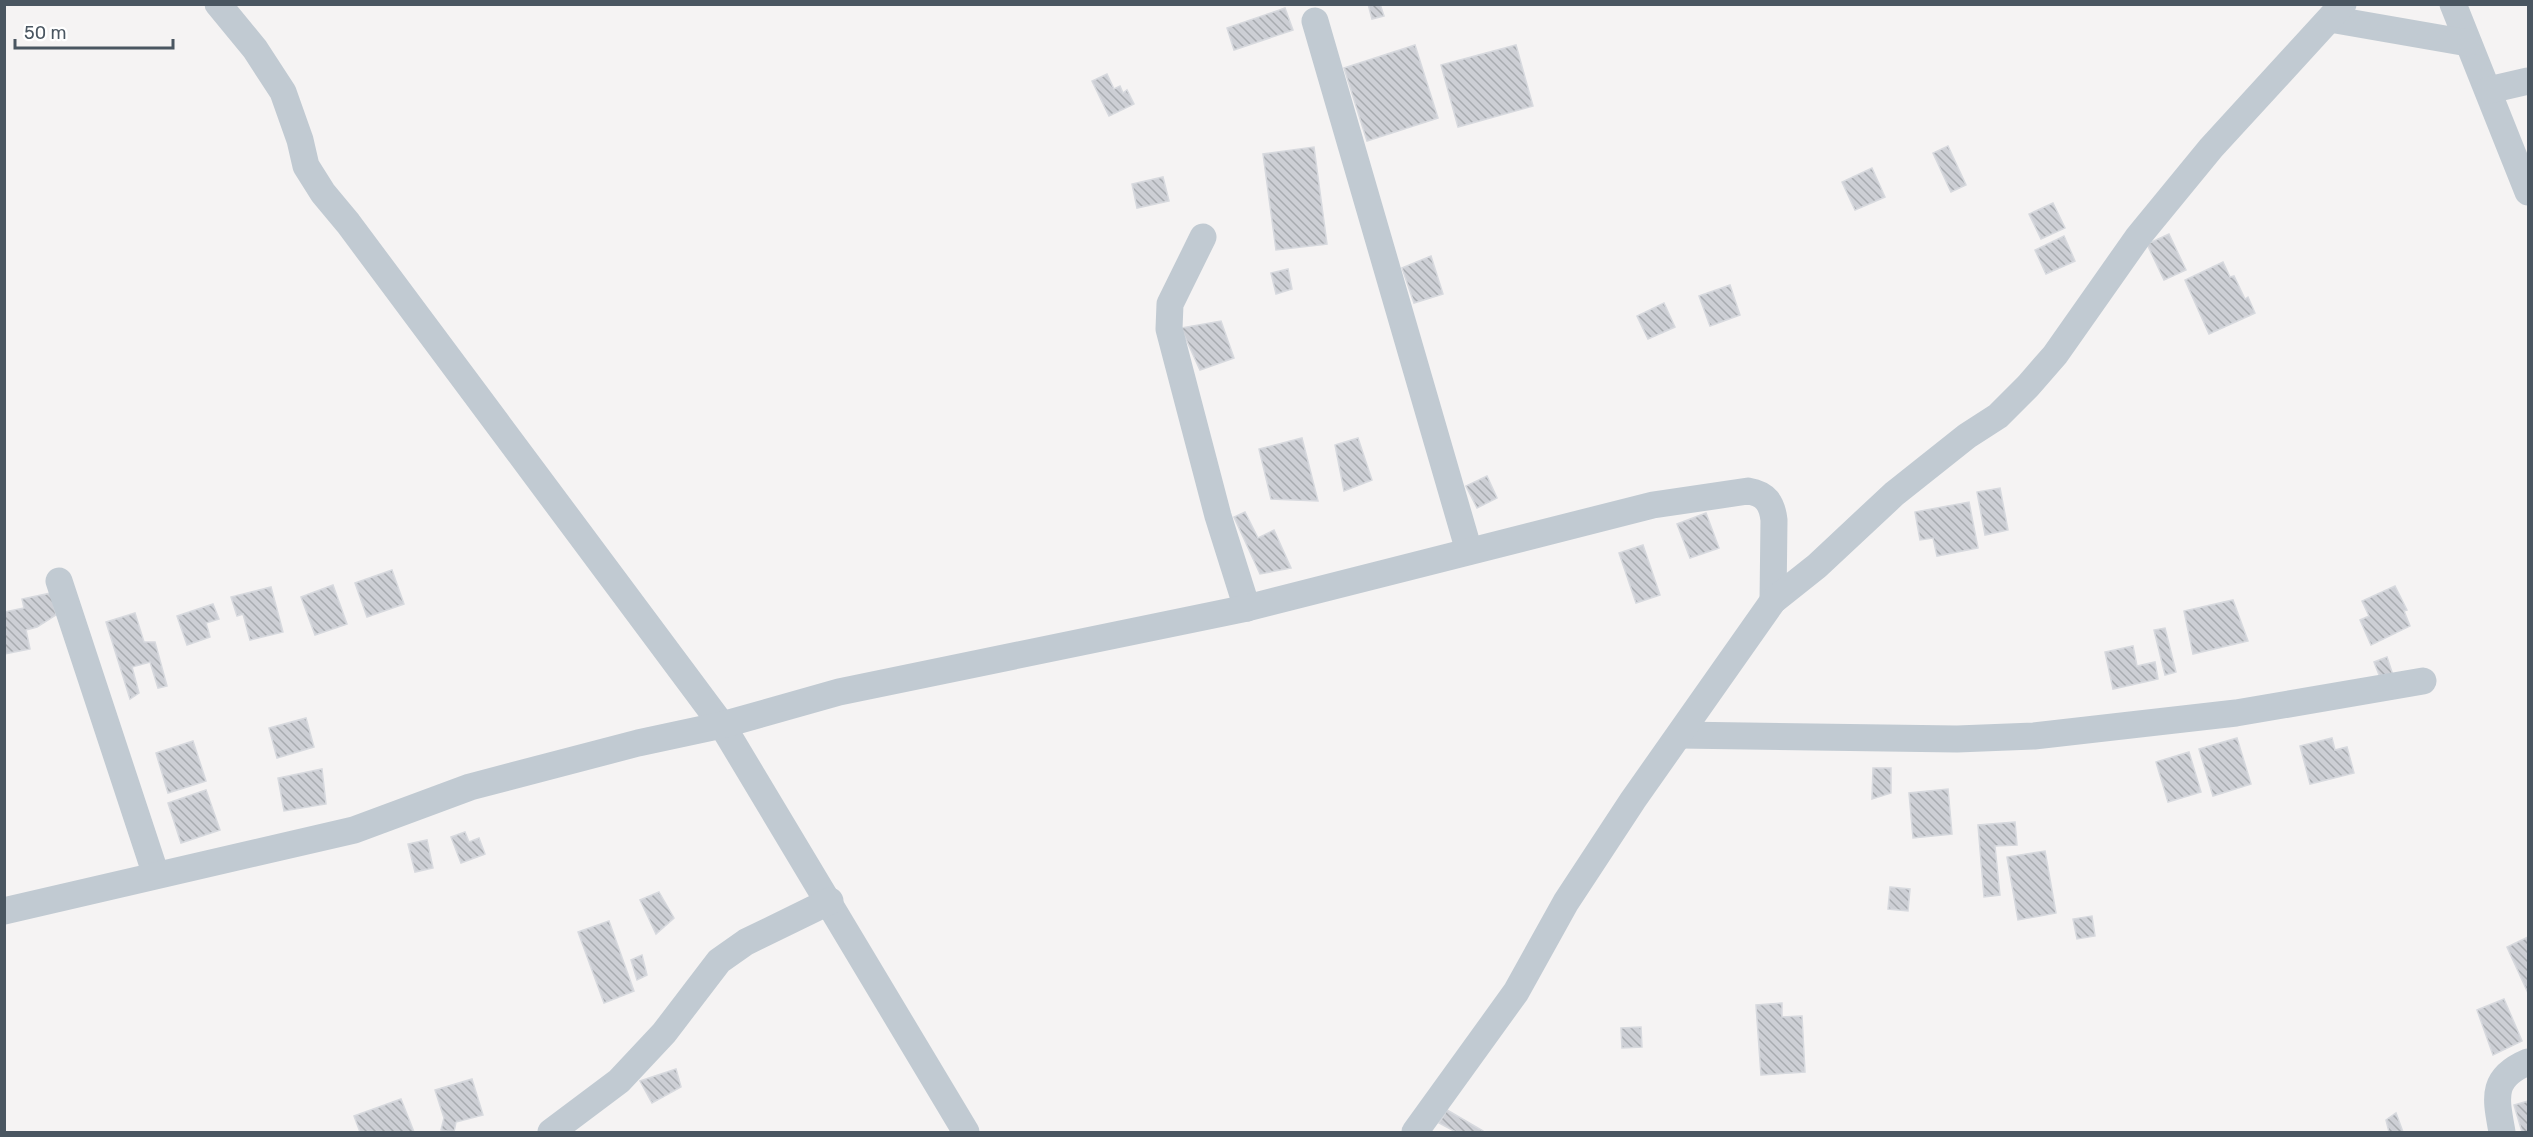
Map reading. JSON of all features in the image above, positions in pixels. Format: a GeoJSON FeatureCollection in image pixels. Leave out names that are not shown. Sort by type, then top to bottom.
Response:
{"type":"FeatureCollection","features":[{"type":"Feature","properties":{"kind":"street"},"geometry":{"type":"LineString","coordinates":[[218,4],[255,49],[284,92],[306,166],[323,194],[348,223],[722,724],[830,901],[966,1132]]}},
{"type":"Feature","properties":{"kind":"street"},"geometry":{"type":"LineString","coordinates":[[2453,4],[2529,192]]}},
{"type":"Feature","properties":{"kind":"street"},"geometry":{"type":"LineString","coordinates":[[1415,1132],[1516,992],[1566,902],[1633,801],[1773,601],[1817,566],[1894,494],[1952,448],[1998,416],[2028,386],[2055,355],[2138,237],[2211,148],[2337,12],[2468,43]]}},
{"type":"Feature","properties":{"kind":"street"},"geometry":{"type":"LineString","coordinates":[[1315,21],[1469,551]]}},
{"type":"Feature","properties":{"kind":"street"},"geometry":{"type":"LineString","coordinates":[[2489,90],[2529,81]]}},
{"type":"Feature","properties":{"kind":"street"},"geometry":{"type":"LineString","coordinates":[[1203,237],[1170,304],[1169,329],[1210,487],[1247,608]]}},
{"type":"Feature","properties":{"kind":"street"},"geometry":{"type":"LineString","coordinates":[[4,911],[354,830],[470,787],[638,743],[722,724],[839,692],[1247,608],[1653,505],[1748,491],[1756,492],[1769,501],[1773,509],[1775,548],[1773,601]]}},
{"type":"Feature","properties":{"kind":"street"},"geometry":{"type":"LineString","coordinates":[[59,582],[156,874]]}},
{"type":"Feature","properties":{"kind":"street"},"geometry":{"type":"LineString","coordinates":[[1680,735],[1957,739],[2034,736],[2235,713],[2423,681]]}},
{"type":"Feature","properties":{"kind":"street"},"geometry":{"type":"LineString","coordinates":[[551,1132],[619,1081],[664,1033],[719,961],[746,942],[830,901]]}},
{"type":"Feature","properties":{"kind":"street"},"geometry":{"type":"LineString","coordinates":[[2502,1132],[2496,1100],[2501,1081],[2516,1068],[2529,1062]]}},
{"type":"Feature","properties":{"kind":"building"},"geometry":{"type":"Polygon","coordinates":[[[1368,4],[1380,4],[1384,16],[1372,19],[1368,4]]]}},
{"type":"Feature","properties":{"kind":"building"},"geometry":{"type":"Polygon","coordinates":[[[1285,8],[1293,30],[1234,50],[1227,28],[1285,8]]]}},
{"type":"Feature","properties":{"kind":"building"},"geometry":{"type":"Polygon","coordinates":[[[1415,45],[1438,118],[1367,141],[1344,68],[1415,45]]]}},
{"type":"Feature","properties":{"kind":"building"},"geometry":{"type":"Polygon","coordinates":[[[1516,45],[1533,106],[1458,127],[1441,65],[1516,45]]]}},
{"type":"Feature","properties":{"kind":"building"},"geometry":{"type":"Polygon","coordinates":[[[1107,74],[1114,89],[1120,86],[1123,93],[1127,90],[1134,104],[1109,116],[1092,81],[1107,74]]]}},
{"type":"Feature","properties":{"kind":"building"},"geometry":{"type":"Polygon","coordinates":[[[1948,146],[1966,185],[1951,192],[1933,153],[1948,146]]]}},
{"type":"Feature","properties":{"kind":"building"},"geometry":{"type":"Polygon","coordinates":[[[1314,147],[1327,244],[1276,250],[1263,154],[1314,147]]]}},
{"type":"Feature","properties":{"kind":"building"},"geometry":{"type":"Polygon","coordinates":[[[1872,168],[1885,197],[1855,210],[1842,182],[1872,168]]]}},
{"type":"Feature","properties":{"kind":"building"},"geometry":{"type":"Polygon","coordinates":[[[1163,177],[1169,201],[1137,208],[1132,184],[1163,177]]]}},
{"type":"Feature","properties":{"kind":"building"},"geometry":{"type":"Polygon","coordinates":[[[2053,203],[2065,228],[2041,239],[2029,214],[2053,203]]]}},
{"type":"Feature","properties":{"kind":"building"},"geometry":{"type":"Polygon","coordinates":[[[2169,234],[2186,270],[2164,280],[2147,244],[2169,234]]]}},
{"type":"Feature","properties":{"kind":"building"},"geometry":{"type":"Polygon","coordinates":[[[2064,236],[2075,261],[2046,274],[2035,250],[2064,236]]]}},
{"type":"Feature","properties":{"kind":"building"},"geometry":{"type":"Polygon","coordinates":[[[1431,256],[1443,294],[1414,303],[1402,268],[1431,256]]]}},
{"type":"Feature","properties":{"kind":"building"},"geometry":{"type":"Polygon","coordinates":[[[2223,262],[2230,277],[2234,276],[2245,299],[2248,297],[2255,313],[2209,334],[2185,280],[2223,262]]]}},
{"type":"Feature","properties":{"kind":"building"},"geometry":{"type":"Polygon","coordinates":[[[1288,269],[1292,289],[1276,294],[1271,273],[1288,269]]]}},
{"type":"Feature","properties":{"kind":"building"},"geometry":{"type":"Polygon","coordinates":[[[1730,285],[1740,315],[1710,326],[1699,296],[1730,285]]]}},
{"type":"Feature","properties":{"kind":"building"},"geometry":{"type":"Polygon","coordinates":[[[1664,303],[1675,327],[1648,339],[1637,316],[1664,303]]]}},
{"type":"Feature","properties":{"kind":"building"},"geometry":{"type":"Polygon","coordinates":[[[1221,321],[1234,358],[1200,370],[1181,328],[1221,321]]]}},
{"type":"Feature","properties":{"kind":"building"},"geometry":{"type":"Polygon","coordinates":[[[1302,438],[1318,501],[1271,499],[1259,449],[1302,438]]]}},
{"type":"Feature","properties":{"kind":"building"},"geometry":{"type":"Polygon","coordinates":[[[1358,438],[1372,480],[1344,491],[1335,445],[1358,438]]]}},
{"type":"Feature","properties":{"kind":"building"},"geometry":{"type":"Polygon","coordinates":[[[1487,476],[1497,498],[1477,508],[1466,486],[1487,476]]]}},
{"type":"Feature","properties":{"kind":"building"},"geometry":{"type":"Polygon","coordinates":[[[2000,488],[2008,530],[1985,535],[1977,492],[2000,488]]]}},
{"type":"Feature","properties":{"kind":"building"},"geometry":{"type":"Polygon","coordinates":[[[1969,502],[1978,548],[1937,556],[1933,538],[1920,540],[1915,512],[1969,502]]]}},
{"type":"Feature","properties":{"kind":"building"},"geometry":{"type":"Polygon","coordinates":[[[1245,512],[1258,538],[1274,530],[1291,568],[1260,574],[1234,517],[1245,512]]]}},
{"type":"Feature","properties":{"kind":"building"},"geometry":{"type":"Polygon","coordinates":[[[1706,513],[1719,548],[1690,558],[1677,524],[1706,513]]]}},
{"type":"Feature","properties":{"kind":"building"},"geometry":{"type":"Polygon","coordinates":[[[1643,545],[1660,595],[1636,603],[1619,553],[1643,545]]]}},
{"type":"Feature","properties":{"kind":"building"},"geometry":{"type":"Polygon","coordinates":[[[392,570],[404,604],[367,617],[355,583],[392,570]]]}},
{"type":"Feature","properties":{"kind":"building"},"geometry":{"type":"Polygon","coordinates":[[[333,585],[347,624],[315,635],[301,597],[333,585]]]}},
{"type":"Feature","properties":{"kind":"building"},"geometry":{"type":"Polygon","coordinates":[[[2395,586],[2407,610],[2404,611],[2410,626],[2371,645],[2360,620],[2369,616],[2362,601],[2395,586]]]}},
{"type":"Feature","properties":{"kind":"building"},"geometry":{"type":"Polygon","coordinates":[[[271,587],[283,632],[250,640],[243,614],[237,616],[231,597],[271,587]]]}},
{"type":"Feature","properties":{"kind":"building"},"geometry":{"type":"Polygon","coordinates":[[[51,593],[56,615],[37,627],[26,630],[30,649],[4,654],[4,612],[24,608],[22,599],[51,593]]]}},
{"type":"Feature","properties":{"kind":"building"},"geometry":{"type":"Polygon","coordinates":[[[2233,600],[2248,641],[2193,654],[2184,611],[2233,600]]]}},
{"type":"Feature","properties":{"kind":"building"},"geometry":{"type":"Polygon","coordinates":[[[213,604],[219,619],[206,623],[210,637],[187,645],[177,616],[213,604]]]}},
{"type":"Feature","properties":{"kind":"building"},"geometry":{"type":"Polygon","coordinates":[[[135,613],[144,642],[155,642],[167,686],[158,688],[150,662],[132,667],[139,693],[130,699],[106,622],[135,613]]]}},
{"type":"Feature","properties":{"kind":"building"},"geometry":{"type":"Polygon","coordinates":[[[2165,628],[2176,672],[2165,675],[2154,630],[2165,628]]]}},
{"type":"Feature","properties":{"kind":"building"},"geometry":{"type":"Polygon","coordinates":[[[2133,646],[2137,666],[2155,662],[2158,679],[2113,689],[2105,652],[2133,646]]]}},
{"type":"Feature","properties":{"kind":"building"},"geometry":{"type":"Polygon","coordinates":[[[2387,657],[2393,675],[2381,680],[2374,662],[2387,657]]]}},
{"type":"Feature","properties":{"kind":"building"},"geometry":{"type":"Polygon","coordinates":[[[306,718],[314,747],[277,758],[269,728],[306,718]]]}},
{"type":"Feature","properties":{"kind":"building"},"geometry":{"type":"Polygon","coordinates":[[[2237,738],[2251,784],[2213,796],[2199,749],[2237,738]]]}},
{"type":"Feature","properties":{"kind":"building"},"geometry":{"type":"Polygon","coordinates":[[[2332,738],[2335,750],[2347,747],[2354,773],[2310,784],[2300,746],[2332,738]]]}},
{"type":"Feature","properties":{"kind":"building"},"geometry":{"type":"Polygon","coordinates":[[[193,741],[206,781],[168,793],[156,753],[193,741]]]}},
{"type":"Feature","properties":{"kind":"building"},"geometry":{"type":"Polygon","coordinates":[[[2189,752],[2201,792],[2168,802],[2156,762],[2189,752]]]}},
{"type":"Feature","properties":{"kind":"building"},"geometry":{"type":"Polygon","coordinates":[[[1873,768],[1891,768],[1891,793],[1872,799],[1873,768]]]}},
{"type":"Feature","properties":{"kind":"building"},"geometry":{"type":"Polygon","coordinates":[[[322,769],[326,804],[284,811],[278,778],[322,769]]]}},
{"type":"Feature","properties":{"kind":"building"},"geometry":{"type":"Polygon","coordinates":[[[1948,789],[1952,834],[1913,838],[1909,793],[1948,789]]]}},
{"type":"Feature","properties":{"kind":"building"},"geometry":{"type":"Polygon","coordinates":[[[206,790],[220,830],[181,843],[168,803],[206,790]]]}},
{"type":"Feature","properties":{"kind":"building"},"geometry":{"type":"Polygon","coordinates":[[[2015,822],[2017,845],[1995,846],[2000,895],[1984,897],[1978,825],[2015,822]]]}},
{"type":"Feature","properties":{"kind":"building"},"geometry":{"type":"Polygon","coordinates":[[[465,832],[469,842],[479,838],[485,854],[461,863],[451,837],[465,832]]]}},
{"type":"Feature","properties":{"kind":"building"},"geometry":{"type":"Polygon","coordinates":[[[427,840],[433,868],[415,872],[408,844],[427,840]]]}},
{"type":"Feature","properties":{"kind":"building"},"geometry":{"type":"Polygon","coordinates":[[[2045,851],[2056,913],[2018,920],[2007,857],[2045,851]]]}},
{"type":"Feature","properties":{"kind":"building"},"geometry":{"type":"Polygon","coordinates":[[[1890,887],[1910,889],[1908,911],[1888,909],[1890,887]]]}},
{"type":"Feature","properties":{"kind":"building"},"geometry":{"type":"Polygon","coordinates":[[[659,892],[674,918],[656,934],[640,900],[659,892]]]}},
{"type":"Feature","properties":{"kind":"building"},"geometry":{"type":"Polygon","coordinates":[[[2092,916],[2095,936],[2077,939],[2073,919],[2092,916]]]}},
{"type":"Feature","properties":{"kind":"building"},"geometry":{"type":"Polygon","coordinates":[[[609,921],[634,991],[604,1003],[578,932],[609,921]]]}},
{"type":"Feature","properties":{"kind":"building"},"geometry":{"type":"Polygon","coordinates":[[[2528,937],[2528,993],[2507,947],[2528,937]]]}},
{"type":"Feature","properties":{"kind":"building"},"geometry":{"type":"Polygon","coordinates":[[[642,955],[647,975],[637,980],[631,960],[642,955]]]}},
{"type":"Feature","properties":{"kind":"building"},"geometry":{"type":"Polygon","coordinates":[[[2504,999],[2522,1041],[2493,1055],[2477,1010],[2504,999]]]}},
{"type":"Feature","properties":{"kind":"building"},"geometry":{"type":"Polygon","coordinates":[[[1782,1003],[1782,1017],[1802,1016],[1805,1072],[1761,1075],[1756,1005],[1782,1003]]]}},
{"type":"Feature","properties":{"kind":"building"},"geometry":{"type":"Polygon","coordinates":[[[1641,1027],[1642,1047],[1622,1048],[1621,1028],[1641,1027]]]}},
{"type":"Feature","properties":{"kind":"building"},"geometry":{"type":"Polygon","coordinates":[[[676,1069],[681,1087],[652,1103],[640,1081],[676,1069]]]}},
{"type":"Feature","properties":{"kind":"building"},"geometry":{"type":"Polygon","coordinates":[[[472,1079],[483,1115],[456,1122],[454,1132],[441,1130],[444,1118],[435,1090],[472,1079]]]}},
{"type":"Feature","properties":{"kind":"building"},"geometry":{"type":"Polygon","coordinates":[[[401,1099],[414,1132],[360,1132],[354,1116],[401,1099]]]}},
{"type":"Feature","properties":{"kind":"building"},"geometry":{"type":"Polygon","coordinates":[[[2528,1101],[2528,1132],[2522,1132],[2514,1105],[2528,1101]]]}},
{"type":"Feature","properties":{"kind":"building"},"geometry":{"type":"Polygon","coordinates":[[[1447,1110],[1483,1132],[1456,1132],[1439,1123],[1447,1110]]]}},
{"type":"Feature","properties":{"kind":"building"},"geometry":{"type":"Polygon","coordinates":[[[2396,1113],[2403,1132],[2389,1132],[2386,1120],[2396,1113]]]}}]}
